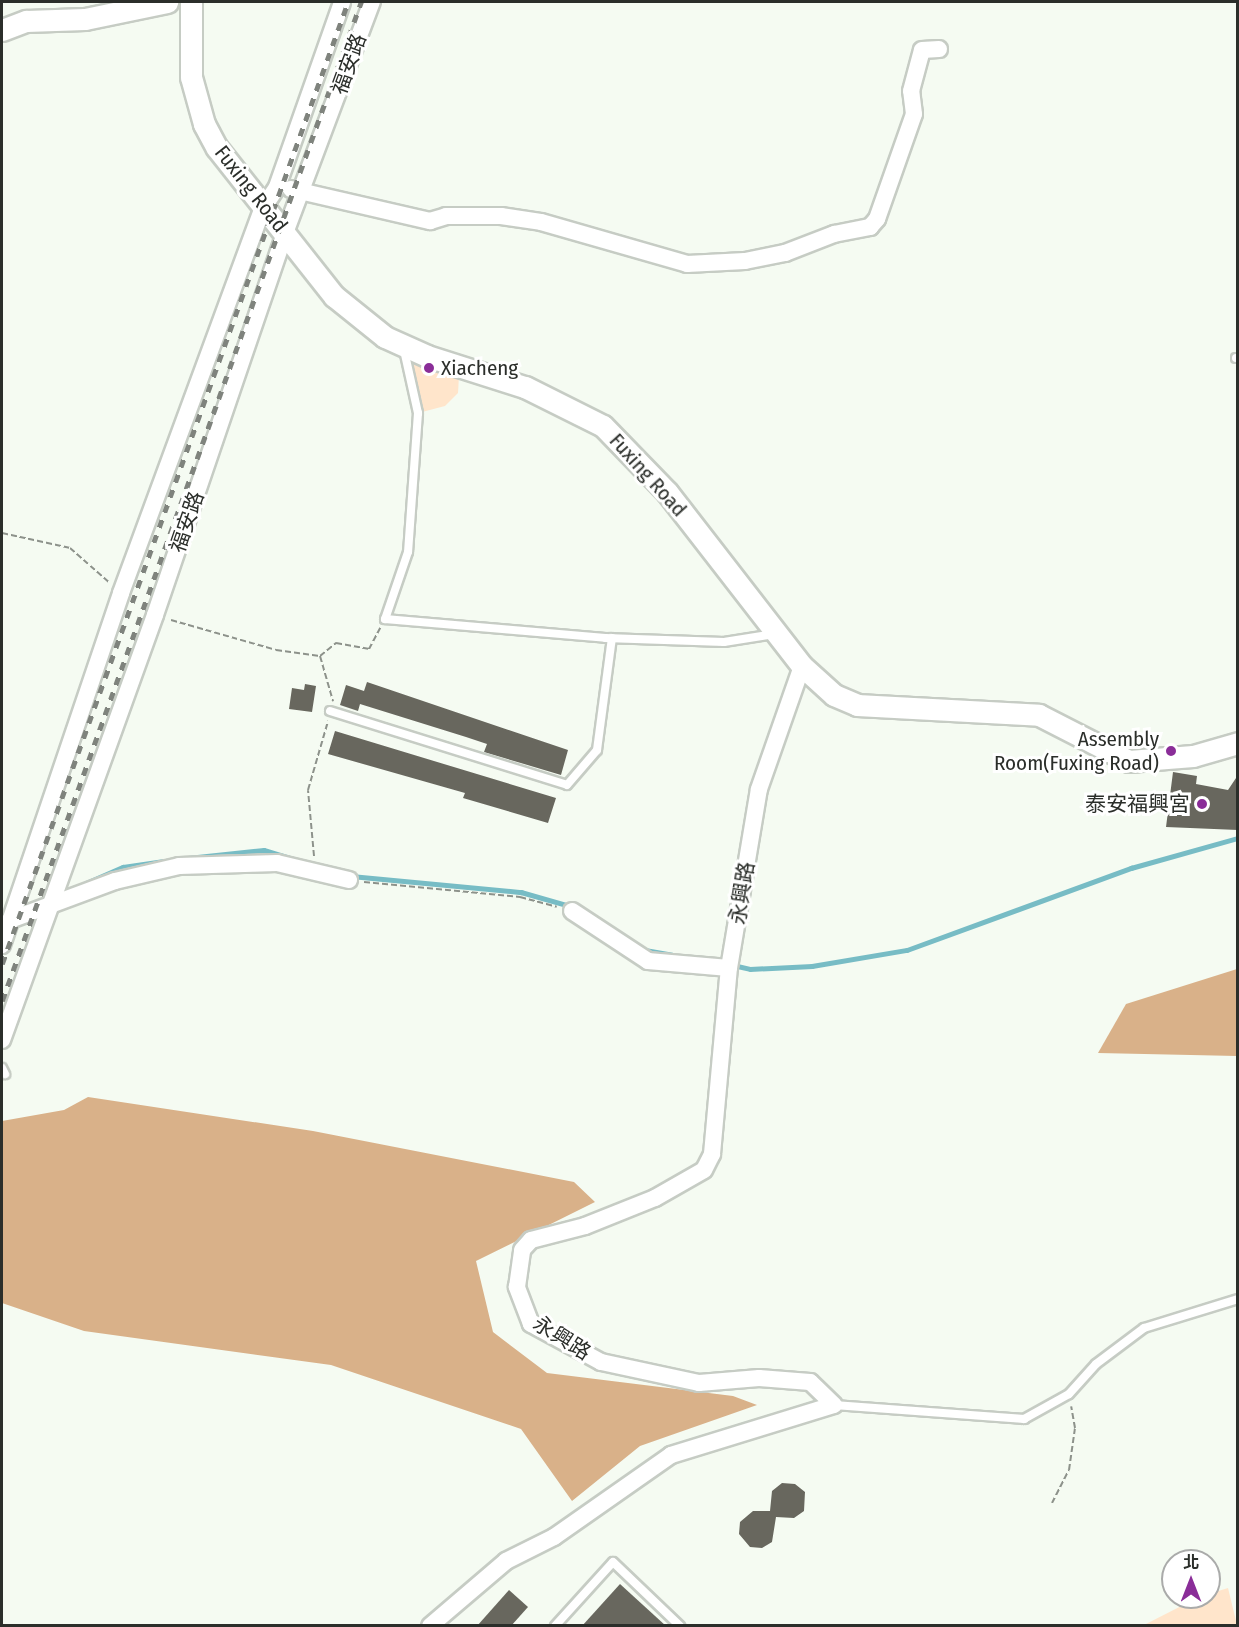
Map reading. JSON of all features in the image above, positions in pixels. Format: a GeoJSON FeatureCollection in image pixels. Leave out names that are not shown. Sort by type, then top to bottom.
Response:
{"type":"FeatureCollection","features":[{"type":"Feature","properties":{"kind":"street"},"geometry":{"type":"LineString","coordinates":[[2,30],[26,21],[86,19],[167,2]]}},
{"type":"Feature","properties":{"kind":"street","name":"Fuxing Road"},"geometry":{"type":"LineString","coordinates":[[191,2],[191,77],[204,124],[258,201],[334,296],[361,320],[403,345],[525,387],[603,426],[667,492],[802,666],[834,695],[857,705],[1039,715],[1129,761],[1193,756],[1238,743]]}},
{"type":"Feature","properties":{"kind":"street","name":"福安路"},"geometry":{"type":"LineString","coordinates":[[277,187],[342,2]]}},
{"type":"Feature","properties":{"kind":"street","name":"福安路"},"geometry":{"type":"LineString","coordinates":[[2,1042],[155,615],[285,233],[372,2]]}},
{"type":"Feature","properties":{"kind":"street"},"geometry":{"type":"LineString","coordinates":[[258,201],[277,187],[302,190],[430,221],[446,216],[501,216],[542,222],[687,264],[745,261],[785,253],[834,234],[870,227],[877,219],[914,114],[911,91],[922,50],[939,49]]}},
{"type":"Feature","properties":{"kind":"street","name":"福安路"},"geometry":{"type":"LineString","coordinates":[[2,945],[121,593],[258,201]]}},
{"type":"Feature","properties":{"kind":"street","name":"永興路"},"geometry":{"type":"LineString","coordinates":[[802,666],[759,789],[729,968],[716,1137],[704,1170],[623,1212],[531,1240],[518,1267],[520,1302],[531,1324],[601,1362],[699,1383],[759,1378],[810,1382],[834,1405]]}},
{"type":"Feature","properties":{"kind":"street"},"geometry":{"type":"LineString","coordinates":[[10,920],[115,881],[179,866],[277,863],[349,880]]}},
{"type":"Feature","properties":{"kind":"street"},"geometry":{"type":"LineString","coordinates":[[572,911],[648,961],[729,968]]}},
{"type":"Feature","properties":{"kind":"street"},"geometry":{"type":"LineString","coordinates":[[430,1626],[506,1561],[554,1536],[671,1455],[834,1405]]}},
{"type":"Feature","properties":{"kind":"lane"},"geometry":{"type":"LineString","coordinates":[[403,345],[418,413],[408,552],[385,619],[612,638],[724,642],[777,633]]}},
{"type":"Feature","properties":{"kind":"lane"},"geometry":{"type":"LineString","coordinates":[[330,711],[567,785],[597,750],[612,638]]}},
{"type":"Feature","properties":{"kind":"lane"},"geometry":{"type":"LineString","coordinates":[[834,1405],[1023,1419],[1069,1394],[1096,1364],[1144,1328],[1238,1299]]}},
{"type":"Feature","properties":{"kind":"lane"},"geometry":{"type":"LineString","coordinates":[[555,1626],[613,1562],[680,1626]]}},
{"type":"Feature","properties":{"kind":"path"},"geometry":{"type":"LineString","coordinates":[[2,533],[70,548],[121,593]]}},
{"type":"Feature","properties":{"kind":"path"},"geometry":{"type":"LineString","coordinates":[[155,615],[276,650],[320,656],[336,643],[369,649],[385,619]]}},
{"type":"Feature","properties":{"kind":"path"},"geometry":{"type":"LineString","coordinates":[[315,872],[308,790],[335,695],[320,656]]}},
{"type":"Feature","properties":{"kind":"path"},"geometry":{"type":"LineString","coordinates":[[349,880],[520,897],[572,911]]}},
{"type":"Feature","properties":{"kind":"path"},"geometry":{"type":"LineString","coordinates":[[1052,1503],[1070,1470],[1075,1428],[1069,1394]]}},
{"type":"Feature","properties":{"kind":"shaded area"},"geometry":{"type":"Polygon","coordinates":[[[411,358],[459,376],[458,393],[445,406],[422,412],[411,358]]]}},
{"type":"Feature","properties":{"kind":"shaded area"},"geometry":{"type":"Polygon","coordinates":[[[1237,969],[1237,1056],[1098,1053],[1126,1004],[1237,969]]]}},
{"type":"Feature","properties":{"kind":"shaded area"},"geometry":{"type":"Polygon","coordinates":[[[88,1097],[313,1131],[574,1182],[595,1202],[476,1261],[493,1332],[547,1373],[733,1396],[757,1405],[640,1446],[572,1501],[521,1429],[331,1365],[84,1331],[2,1303],[2,1121],[64,1110],[88,1097]]]}},
{"type":"Feature","properties":{"kind":"shaded area"},"geometry":{"type":"Polygon","coordinates":[[[1228,1588],[1237,1625],[1144,1625],[1175,1609],[1221,1609],[1221,1590],[1228,1588]]]}},
{"type":"Feature","properties":{"kind":"building"},"geometry":{"type":"Polygon","coordinates":[[[367,682],[568,750],[561,775],[484,752],[487,744],[466,737],[360,704],[358,711],[340,705],[346,685],[364,691],[367,682]]]}},
{"type":"Feature","properties":{"kind":"building"},"geometry":{"type":"Polygon","coordinates":[[[305,684],[316,686],[312,712],[289,709],[292,688],[304,690],[305,684]]]}},
{"type":"Feature","properties":{"kind":"building"},"geometry":{"type":"Polygon","coordinates":[[[335,731],[556,798],[548,823],[463,798],[465,793],[328,754],[335,731]]]}},
{"type":"Feature","properties":{"kind":"building","name":"泰安福興宮"},"geometry":{"type":"Polygon","coordinates":[[[1173,772],[1197,776],[1196,784],[1228,790],[1238,775],[1238,830],[1166,827],[1173,772]]]}},
{"type":"Feature","properties":{"kind":"building"},"geometry":{"type":"Polygon","coordinates":[[[782,1483],[795,1484],[805,1492],[804,1511],[794,1518],[776,1517],[772,1542],[762,1548],[750,1547],[739,1534],[740,1522],[753,1511],[770,1511],[772,1491],[782,1483]]]}},
{"type":"Feature","properties":{"kind":"building"},"geometry":{"type":"Polygon","coordinates":[[[620,1584],[666,1626],[582,1626],[620,1584]]]}},
{"type":"Feature","properties":{"kind":"building"},"geometry":{"type":"Polygon","coordinates":[[[509,1590],[528,1607],[511,1626],[477,1626],[509,1590]]]}},
{"type":"Feature","properties":{"kind":"waterway"},"geometry":{"type":"LineString","coordinates":[[733,965],[750,969],[812,966],[907,950],[1131,868],[1238,838]]}},
{"type":"Feature","properties":{"kind":"waterway"},"geometry":{"type":"LineString","coordinates":[[188,858],[264,850],[294,859]]}},
{"type":"Feature","properties":{"kind":"waterway"},"geometry":{"type":"LineString","coordinates":[[86,883],[123,867],[164,861]]}},
{"type":"Feature","properties":{"kind":"waterway"},"geometry":{"type":"LineString","coordinates":[[351,876],[521,892],[570,906]]}},
{"type":"Feature","properties":{"kind":"waterway"},"geometry":{"type":"LineString","coordinates":[[645,950],[672,955]]}},
{"type":"Feature","properties":{"kind":"railway"},"geometry":{"type":"LineString","coordinates":[[2,964],[348,2]]}},
{"type":"Feature","properties":{"kind":"railway"},"geometry":{"type":"LineString","coordinates":[[2,1001],[361,2]]}},
{"type":"Feature","properties":{"kind":"place","name":"Xiacheng"},"geometry":{"type":"Point","coordinates":[429,368]}},
{"type":"Feature","properties":{"kind":"place","name":"Assembly Room(Fuxing Road)"},"geometry":{"type":"Point","coordinates":[1171,751]}},
{"type":"Feature","properties":{"kind":"place","name":"泰安福興宮"},"geometry":{"type":"Point","coordinates":[1202,804]}}]}
